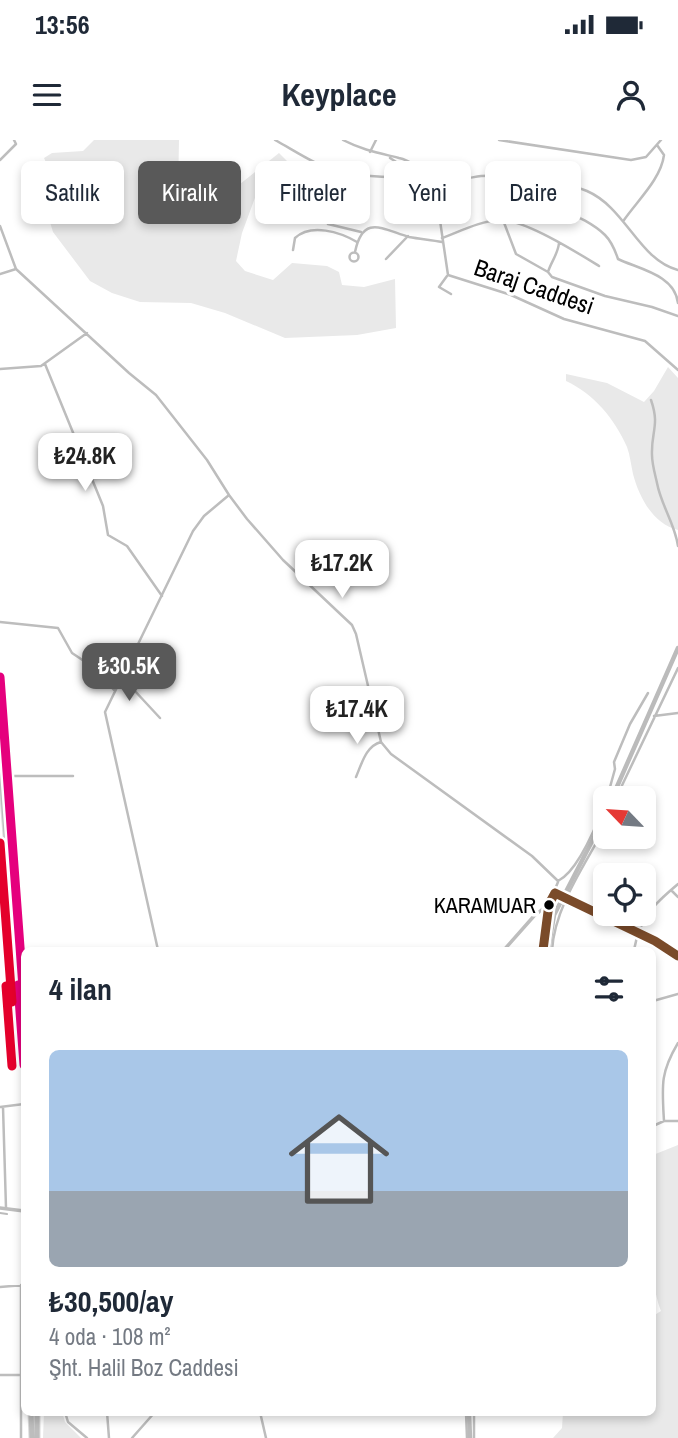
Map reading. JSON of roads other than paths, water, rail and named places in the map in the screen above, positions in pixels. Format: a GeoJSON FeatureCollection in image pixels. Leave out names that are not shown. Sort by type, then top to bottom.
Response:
{"type":"FeatureCollection","features":[{"type":"Feature","properties":{"kind":"main road"},"geometry":{"type":"LineString","coordinates":[[0,677],[2,745],[7,776],[21,960]]}},
{"type":"Feature","properties":{"kind":"main road"},"geometry":{"type":"LineString","coordinates":[[0,758],[21,1028]]}},
{"type":"Feature","properties":{"kind":"main road"},"geometry":{"type":"LineString","coordinates":[[32,1416],[32,1438]]}},
{"type":"Feature","properties":{"kind":"main road"},"geometry":{"type":"LineString","coordinates":[[37,1416],[37,1438]]}},
{"type":"Feature","properties":{"kind":"street"},"geometry":{"type":"LineString","coordinates":[[0,160],[16,144],[15,140]]}},
{"type":"Feature","properties":{"kind":"street"},"geometry":{"type":"LineString","coordinates":[[275,140],[341,172],[384,177]]}},
{"type":"Feature","properties":{"kind":"street"},"geometry":{"type":"LineString","coordinates":[[343,140],[370,152],[399,158],[428,173],[444,177],[514,177],[564,183],[603,199],[650,253],[667,268],[678,270]]}},
{"type":"Feature","properties":{"kind":"street"},"geometry":{"type":"LineString","coordinates":[[370,152],[376,140]]}},
{"type":"Feature","properties":{"kind":"street"},"geometry":{"type":"LineString","coordinates":[[499,140],[631,160],[646,157],[661,140]]}},
{"type":"Feature","properties":{"kind":"street"},"geometry":{"type":"LineString","coordinates":[[624,220],[663,162],[664,155],[657,145]]}},
{"type":"Feature","properties":{"kind":"street","name":"Baraj Caddesi"},"geometry":{"type":"LineString","coordinates":[[390,158],[395,161]]}},
{"type":"Feature","properties":{"kind":"street"},"geometry":{"type":"LineString","coordinates":[[581,219],[603,232],[612,242],[618,259],[660,277],[677,295],[678,303]]}},
{"type":"Feature","properties":{"kind":"street"},"geometry":{"type":"LineString","coordinates":[[355,252],[361,232],[365,229],[387,228],[408,236],[442,240],[485,222]]}},
{"type":"Feature","properties":{"kind":"street"},"geometry":{"type":"LineString","coordinates":[[328,224],[361,232]]}},
{"type":"Feature","properties":{"kind":"street","name":"Baraj Caddesi"},"geometry":{"type":"LineString","coordinates":[[440,224],[448,275],[511,295],[564,319],[645,341],[678,370]]}},
{"type":"Feature","properties":{"kind":"street"},"geometry":{"type":"LineString","coordinates":[[505,224],[516,254],[552,276],[583,289],[652,306],[678,316]]}},
{"type":"Feature","properties":{"kind":"street"},"geometry":{"type":"LineString","coordinates":[[520,224],[600,266]]}},
{"type":"Feature","properties":{"kind":"street"},"geometry":{"type":"LineString","coordinates":[[0,226],[16,269],[156,395],[207,460],[229,495],[283,560],[352,625],[381,742],[391,754],[532,856],[558,881]]}},
{"type":"Feature","properties":{"kind":"street"},"geometry":{"type":"LineString","coordinates":[[293,250],[295,238],[309,230],[343,234],[357,242]]}},
{"type":"Feature","properties":{"kind":"street"},"geometry":{"type":"LineString","coordinates":[[386,259],[408,236]]}},
{"type":"Feature","properties":{"kind":"street"},"geometry":{"type":"LineString","coordinates":[[548,272],[559,243]]}},
{"type":"Feature","properties":{"kind":"street"},"geometry":{"type":"LineString","coordinates":[[0,247],[8,246]]}},
{"type":"Feature","properties":{"kind":"street"},"geometry":{"type":"LineString","coordinates":[[0,274],[16,269]]}},
{"type":"Feature","properties":{"kind":"street"},"geometry":{"type":"LineString","coordinates":[[448,275],[439,287],[451,294]]}},
{"type":"Feature","properties":{"kind":"street"},"geometry":{"type":"LineString","coordinates":[[0,369],[45,364],[87,333]]}},
{"type":"Feature","properties":{"kind":"street"},"geometry":{"type":"LineString","coordinates":[[45,364],[103,506],[108,536],[127,545],[162,596]]}},
{"type":"Feature","properties":{"kind":"street"},"geometry":{"type":"LineString","coordinates":[[651,400],[657,417],[652,454],[658,488],[677,533],[678,546]]}},
{"type":"Feature","properties":{"kind":"street"},"geometry":{"type":"LineString","coordinates":[[157,947],[105,712],[193,531],[204,516],[229,495]]}},
{"type":"Feature","properties":{"kind":"street"},"geometry":{"type":"LineString","coordinates":[[0,622],[58,628],[72,653],[93,667],[115,691]]}},
{"type":"Feature","properties":{"kind":"street"},"geometry":{"type":"LineString","coordinates":[[622,786],[678,668]]}},
{"type":"Feature","properties":{"kind":"street"},"geometry":{"type":"LineString","coordinates":[[126,669],[134,690],[160,718]]}},
{"type":"Feature","properties":{"kind":"street"},"geometry":{"type":"LineString","coordinates":[[671,683],[678,678]]}},
{"type":"Feature","properties":{"kind":"street"},"geometry":{"type":"LineString","coordinates":[[610,786],[615,769],[614,762],[648,693]]}},
{"type":"Feature","properties":{"kind":"street"},"geometry":{"type":"LineString","coordinates":[[654,716],[678,713]]}},
{"type":"Feature","properties":{"kind":"street"},"geometry":{"type":"LineString","coordinates":[[356,777],[372,744],[381,742]]}},
{"type":"Feature","properties":{"kind":"street"},"geometry":{"type":"LineString","coordinates":[[7,776],[73,776]]}},
{"type":"Feature","properties":{"kind":"street"},"geometry":{"type":"LineString","coordinates":[[558,881],[566,877],[574,865],[593,826]]}},
{"type":"Feature","properties":{"kind":"street"},"geometry":{"type":"LineString","coordinates":[[552,947],[567,899],[593,849]]}},
{"type":"Feature","properties":{"kind":"street"},"geometry":{"type":"LineString","coordinates":[[507,947],[557,894],[558,881]]}},
{"type":"Feature","properties":{"kind":"street"},"geometry":{"type":"LineString","coordinates":[[635,947],[637,933],[652,906],[678,884]]}},
{"type":"Feature","properties":{"kind":"street"},"geometry":{"type":"LineString","coordinates":[[671,890],[678,897]]}},
{"type":"Feature","properties":{"kind":"street"},"geometry":{"type":"LineString","coordinates":[[557,894],[678,956]]}},
{"type":"Feature","properties":{"kind":"street"},"geometry":{"type":"LineString","coordinates":[[544,947],[549,904]]}},
{"type":"Feature","properties":{"kind":"street"},"geometry":{"type":"LineString","coordinates":[[656,1000],[678,994]]}},
{"type":"Feature","properties":{"kind":"street"},"geometry":{"type":"LineString","coordinates":[[664,1121],[662,1079],[665,1065],[678,1043]]}},
{"type":"Feature","properties":{"kind":"street"},"geometry":{"type":"LineString","coordinates":[[21,1104],[1,1107],[5,1157],[3,1208],[21,1211]]}},
{"type":"Feature","properties":{"kind":"street"},"geometry":{"type":"LineString","coordinates":[[656,1125],[664,1121],[678,1121]]}},
{"type":"Feature","properties":{"kind":"street"},"geometry":{"type":"LineString","coordinates":[[0,1157],[5,1157]]}},
{"type":"Feature","properties":{"kind":"street"},"geometry":{"type":"LineString","coordinates":[[0,1287],[21,1285]]}},
{"type":"Feature","properties":{"kind":"street"},"geometry":{"type":"LineString","coordinates":[[0,1375],[21,1375]]}},
{"type":"Feature","properties":{"kind":"street"},"geometry":{"type":"LineString","coordinates":[[21,1438],[22,1416]]}},
{"type":"Feature","properties":{"kind":"street"},"geometry":{"type":"LineString","coordinates":[[66,1416],[68,1422],[87,1438]]}},
{"type":"Feature","properties":{"kind":"street"},"geometry":{"type":"LineString","coordinates":[[107,1416],[109,1438]]}},
{"type":"Feature","properties":{"kind":"street"},"geometry":{"type":"LineString","coordinates":[[132,1438],[151,1416]]}},
{"type":"Feature","properties":{"kind":"street"},"geometry":{"type":"LineString","coordinates":[[261,1416],[266,1438]]}},
{"type":"Feature","properties":{"kind":"street"},"geometry":{"type":"LineString","coordinates":[[466,1416],[467,1438]]}},
{"type":"Feature","properties":{"kind":"street"},"geometry":{"type":"LineString","coordinates":[[474,1416],[474,1438]]}},
{"type":"Feature","properties":{"kind":"waterway"},"geometry":{"type":"LineString","coordinates":[[617,786],[678,648]]}},
{"type":"Feature","properties":{"kind":"waterway"},"geometry":{"type":"LineString","coordinates":[[549,947],[554,915],[593,839]]}},
{"type":"Feature","properties":{"kind":"waterway"},"geometry":{"type":"LineString","coordinates":[[0,1213],[7,1214]]}},
{"type":"Feature","properties":{"kind":"waterway"},"geometry":{"type":"LineString","coordinates":[[469,1416],[470,1438]]}},
{"type":"Feature","properties":{"kind":"place","name":"KARAMUAR"},"geometry":{"type":"Point","coordinates":[549,905]}}]}
